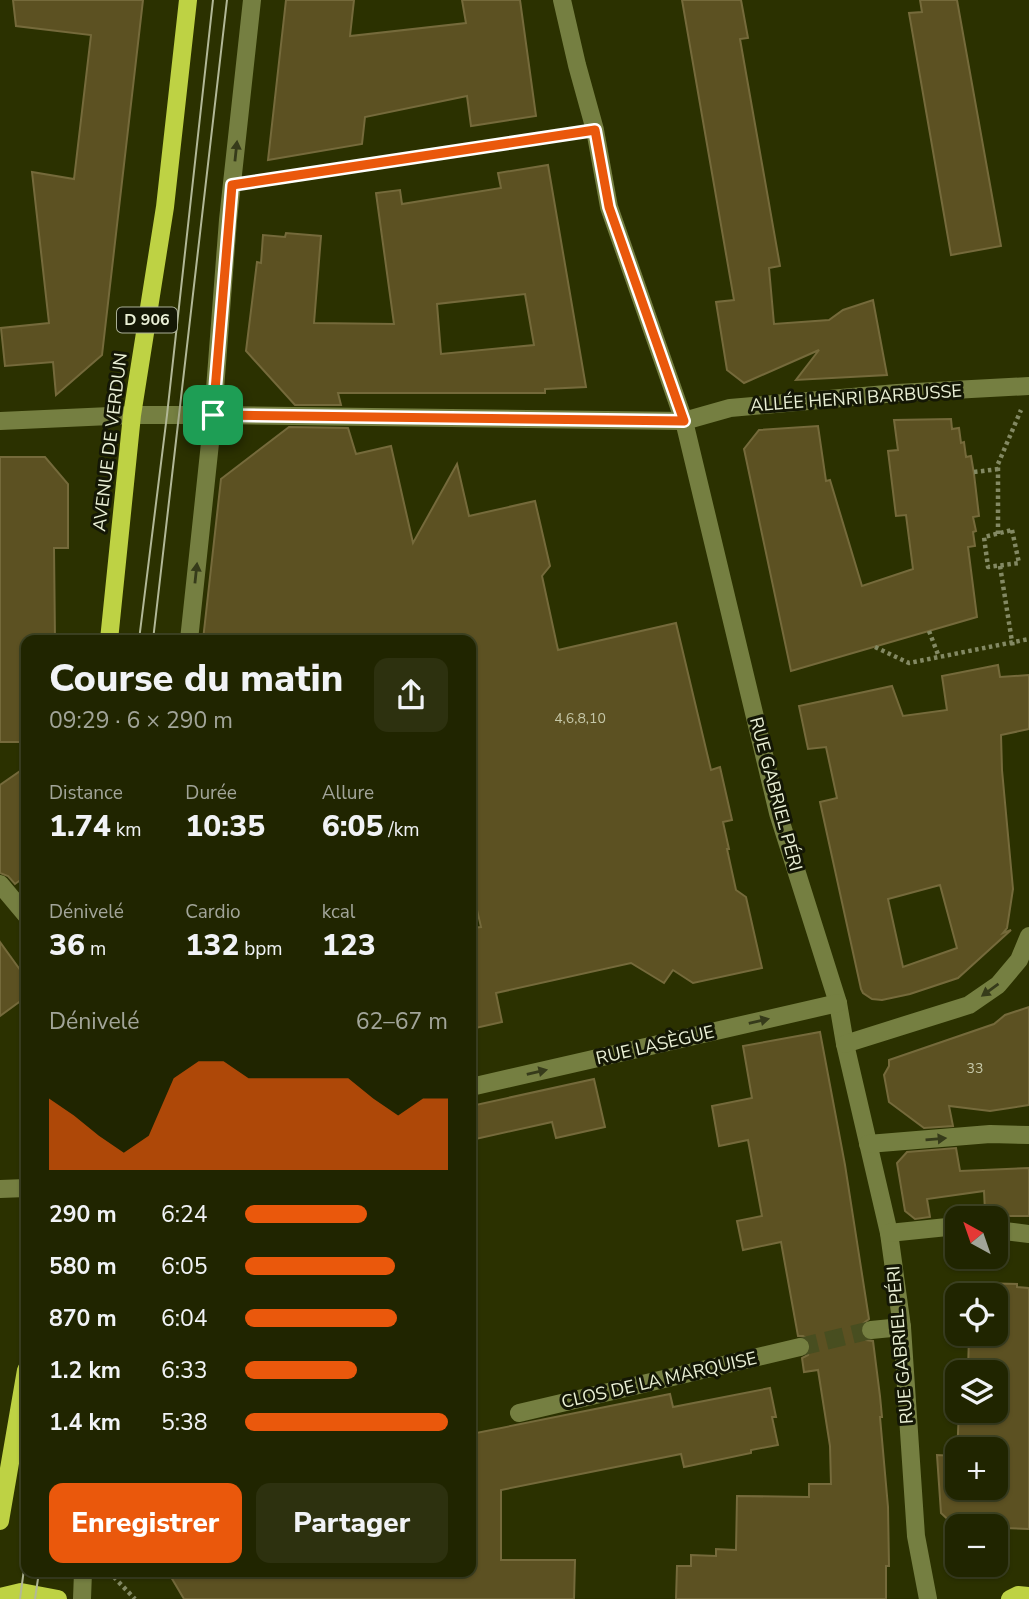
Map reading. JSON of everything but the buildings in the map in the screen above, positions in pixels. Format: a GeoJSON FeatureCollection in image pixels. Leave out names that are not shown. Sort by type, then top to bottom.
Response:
{"type":"FeatureCollection","features":[{"type":"Feature","properties":{"kind":"main road","name":"AVENUE DE VERDUN"},"geometry":{"type":"LineString","coordinates":[[110,635],[132,415],[165,207],[188,0]]}},
{"type":"Feature","properties":{"kind":"main road"},"geometry":{"type":"LineString","coordinates":[[0,1521],[21,1399]]}},
{"type":"Feature","properties":{"kind":"main road"},"geometry":{"type":"LineString","coordinates":[[0,1597],[21,1592],[58,1599]]}},
{"type":"Feature","properties":{"kind":"main road"},"geometry":{"type":"LineString","coordinates":[[1010,1599],[1018,1595],[1029,1596]]}},
{"type":"Feature","properties":{"kind":"street"},"geometry":{"type":"LineString","coordinates":[[190,635],[252,0]]}},
{"type":"Feature","properties":{"kind":"street","name":"RUE GABRIEL PÉRI"},"geometry":{"type":"LineString","coordinates":[[562,0],[595,130],[609,207],[684,421],[778,813],[838,1003],[889,1233],[902,1327],[916,1536],[928,1599]]}},
{"type":"Feature","properties":{"kind":"street","name":"ALLÉE HENRI BARBUSSE"},"geometry":{"type":"LineString","coordinates":[[0,421],[132,415],[684,421],[730,408],[897,393],[1025,386]]}},
{"type":"Feature","properties":{"kind":"street"},"geometry":{"type":"LineString","coordinates":[[0,884],[21,909]]}},
{"type":"Feature","properties":{"kind":"street"},"geometry":{"type":"LineString","coordinates":[[845,1044],[969,1005],[1005,977],[1019,960],[1029,936]]}},
{"type":"Feature","properties":{"kind":"street","name":"RUE LASÈGUE"},"geometry":{"type":"LineString","coordinates":[[476,1086],[838,1003]]}},
{"type":"Feature","properties":{"kind":"street"},"geometry":{"type":"LineString","coordinates":[[868,1144],[990,1134],[1029,1135]]}},
{"type":"Feature","properties":{"kind":"street"},"geometry":{"type":"LineString","coordinates":[[0,1189],[21,1188]]}},
{"type":"Feature","properties":{"kind":"street"},"geometry":{"type":"LineString","coordinates":[[889,1233],[945,1227]]}},
{"type":"Feature","properties":{"kind":"street"},"geometry":{"type":"LineString","coordinates":[[1008,1231],[1029,1234]]}},
{"type":"Feature","properties":{"kind":"street"},"geometry":{"type":"LineString","coordinates":[[871,1330],[902,1327]]}},
{"type":"Feature","properties":{"kind":"street","name":"CLOS DE LA MARQUISE"},"geometry":{"type":"LineString","coordinates":[[519,1413],[800,1347]]}},
{"type":"Feature","properties":{"kind":"street"},"geometry":{"type":"LineString","coordinates":[[82,1599],[83,1577]]}},
{"type":"Feature","properties":{"kind":"path"},"geometry":{"type":"LineString","coordinates":[[232,185],[595,130]]}},
{"type":"Feature","properties":{"kind":"path"},"geometry":{"type":"LineString","coordinates":[[998,534],[998,464],[1021,412],[1025,386]]}},
{"type":"Feature","properties":{"kind":"path"},"geometry":{"type":"LineString","coordinates":[[974,472],[999,469]]}},
{"type":"Feature","properties":{"kind":"path"},"geometry":{"type":"LineString","coordinates":[[1012,530],[1019,563],[988,568],[984,537],[998,534],[1012,530]]}},
{"type":"Feature","properties":{"kind":"path"},"geometry":{"type":"LineString","coordinates":[[1000,566],[1013,645]]}},
{"type":"Feature","properties":{"kind":"path"},"geometry":{"type":"LineString","coordinates":[[929,631],[939,657]]}},
{"type":"Feature","properties":{"kind":"path"},"geometry":{"type":"LineString","coordinates":[[875,647],[909,663],[1013,645],[1029,639]]}},
{"type":"Feature","properties":{"kind":"path"},"geometry":{"type":"LineString","coordinates":[[114,1577],[135,1599]]}},
{"type":"Feature","properties":{"kind":"tunnel"},"geometry":{"type":"LineString","coordinates":[[800,1347],[871,1330]]}},
{"type":"Feature","properties":{"kind":"tram line"},"geometry":{"type":"LineString","coordinates":[[140,635],[213,0]]}},
{"type":"Feature","properties":{"kind":"tram line"},"geometry":{"type":"LineString","coordinates":[[154,635],[227,0]]}},
{"type":"Feature","properties":{"kind":"tram line"},"geometry":{"type":"LineString","coordinates":[[20,1599],[23,1577]]}},
{"type":"Feature","properties":{"kind":"tram line"},"geometry":{"type":"LineString","coordinates":[[35,1599],[38,1577]]}},
{"type":"Feature","properties":{"kind":"route"},"geometry":{"type":"LineString","coordinates":[[595,130],[609,207],[684,421],[213,415],[232,185],[595,130]]}}]}
